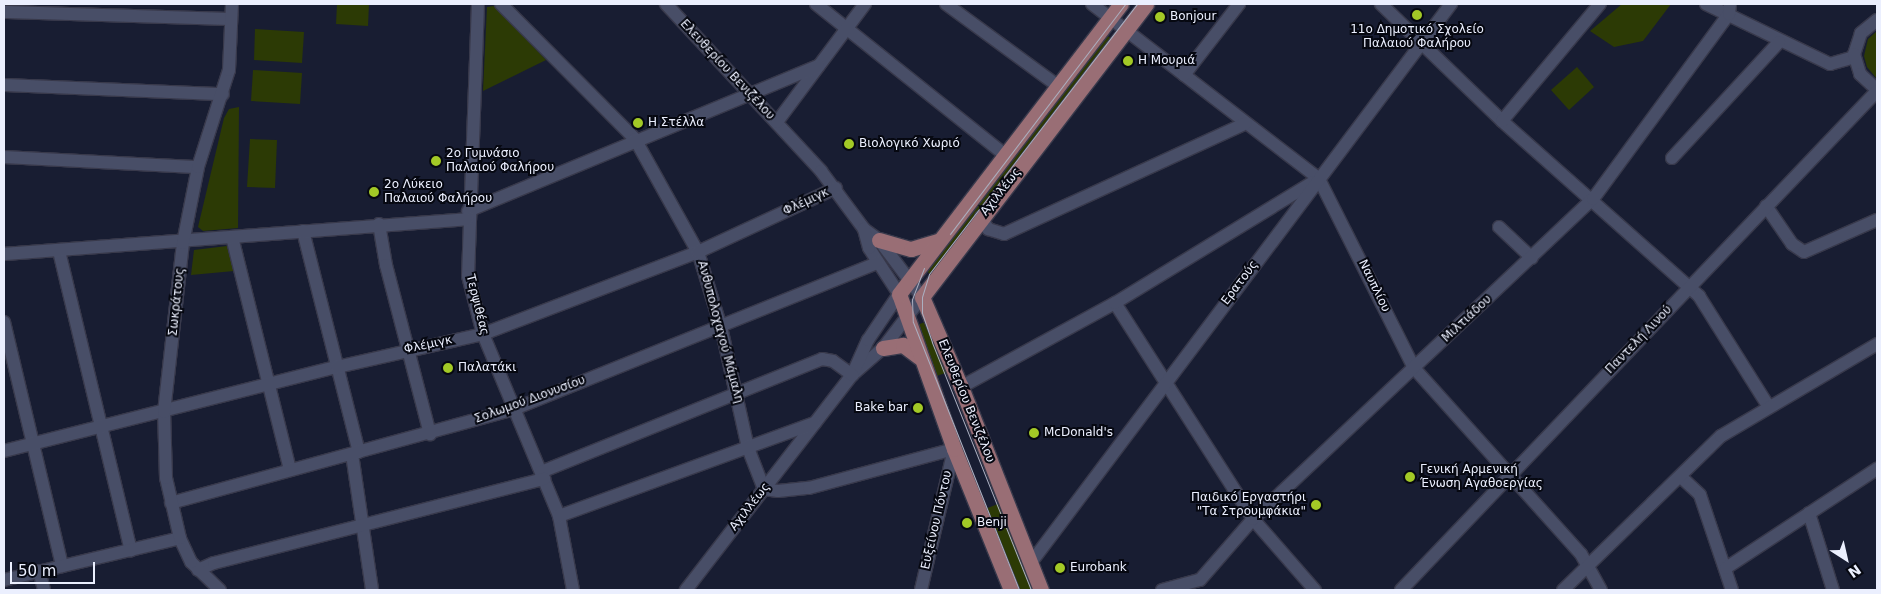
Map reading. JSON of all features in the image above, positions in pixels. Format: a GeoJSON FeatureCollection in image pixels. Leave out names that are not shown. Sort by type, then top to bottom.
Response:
{"type":"FeatureCollection","features":[{"type":"Feature","properties":{"kind":"main road","name":"Αχιλλέως"},"geometry":{"type":"LineString","coordinates":[[899,294],[1121,4]]}},
{"type":"Feature","properties":{"kind":"main road","name":"Αχιλλέως"},"geometry":{"type":"LineString","coordinates":[[922,297],[1146,4]]}},
{"type":"Feature","properties":{"kind":"main road"},"geometry":{"type":"LineString","coordinates":[[879,240],[911,248],[938,241]]}},
{"type":"Feature","properties":{"kind":"main road","name":"Ελευθερίου Βενιζέλου"},"geometry":{"type":"LineString","coordinates":[[899,294],[919,357],[1007,589]]}},
{"type":"Feature","properties":{"kind":"main road","name":"Ελευθερίου Βενιζέλου"},"geometry":{"type":"LineString","coordinates":[[922,297],[961,387],[1041,590]]}},
{"type":"Feature","properties":{"kind":"main road"},"geometry":{"type":"LineString","coordinates":[[883,348],[903,345],[919,357]]}},
{"type":"Feature","properties":{"kind":"street","name":"Σωκράτους"},"geometry":{"type":"LineString","coordinates":[[220,590],[198,570],[180,538],[171,503],[166,469],[164,412],[183,242],[198,167],[230,70],[232,4]]}},
{"type":"Feature","properties":{"kind":"street","name":"Τερψιθέας"},"geometry":{"type":"LineString","coordinates":[[478,4],[468,215],[468,276],[482,334],[559,516],[573,590]]}},
{"type":"Feature","properties":{"kind":"street","name":"Ανθυπολοχαγού Μάμαλη"},"geometry":{"type":"LineString","coordinates":[[501,4],[636,139],[698,252],[721,326],[737,391],[748,448],[764,489]]}},
{"type":"Feature","properties":{"kind":"street","name":"Ελευθερίου Βενιζέλου"},"geometry":{"type":"LineString","coordinates":[[666,4],[836,188],[864,229],[878,263],[899,294]]}},
{"type":"Feature","properties":{"kind":"street"},"geometry":{"type":"LineString","coordinates":[[816,4],[1005,155]]}},
{"type":"Feature","properties":{"kind":"street"},"geometry":{"type":"LineString","coordinates":[[776,122],[865,4]]}},
{"type":"Feature","properties":{"kind":"street"},"geometry":{"type":"LineString","coordinates":[[946,4],[1058,86]]}},
{"type":"Feature","properties":{"kind":"street","name":"Ναυπλίου"},"geometry":{"type":"LineString","coordinates":[[1092,4],[1127,29],[1319,179],[1414,368],[1511,474],[1589,564],[1602,590]]}},
{"type":"Feature","properties":{"kind":"street"},"geometry":{"type":"LineString","coordinates":[[1184,75],[1239,4]]}},
{"type":"Feature","properties":{"kind":"street"},"geometry":{"type":"LineString","coordinates":[[1381,4],[1420,45],[1502,121],[1699,296],[1769,407]]}},
{"type":"Feature","properties":{"kind":"street","name":"Ερατούς"},"geometry":{"type":"LineString","coordinates":[[1030,564],[1451,4]]}},
{"type":"Feature","properties":{"kind":"street"},"geometry":{"type":"LineString","coordinates":[[1502,121],[1600,4]]}},
{"type":"Feature","properties":{"kind":"street"},"geometry":{"type":"LineString","coordinates":[[1706,4],[1729,9],[1779,42],[1830,64],[1854,57]]}},
{"type":"Feature","properties":{"kind":"street","name":"Μιλτιάδου"},"geometry":{"type":"LineString","coordinates":[[1162,590],[1200,585],[1253,519],[1593,200],[1729,9]]}},
{"type":"Feature","properties":{"kind":"street"},"geometry":{"type":"LineString","coordinates":[[4,12],[231,19]]}},
{"type":"Feature","properties":{"kind":"street"},"geometry":{"type":"LineString","coordinates":[[1877,20],[1859,35],[1854,57],[1860,74],[1877,90]]}},
{"type":"Feature","properties":{"kind":"street"},"geometry":{"type":"LineString","coordinates":[[1672,158],[1779,42]]}},
{"type":"Feature","properties":{"kind":"street"},"geometry":{"type":"LineString","coordinates":[[4,254],[183,242],[468,215],[636,139],[818,66]]}},
{"type":"Feature","properties":{"kind":"street"},"geometry":{"type":"LineString","coordinates":[[4,85],[223,94]]}},
{"type":"Feature","properties":{"kind":"street","name":"Παντελή Λινού"},"geometry":{"type":"LineString","coordinates":[[1401,590],[1877,90]]}},
{"type":"Feature","properties":{"kind":"street"},"geometry":{"type":"LineString","coordinates":[[981,218],[988,229],[1004,234],[1246,123]]}},
{"type":"Feature","properties":{"kind":"street"},"geometry":{"type":"LineString","coordinates":[[4,157],[198,167]]}},
{"type":"Feature","properties":{"kind":"street"},"geometry":{"type":"LineString","coordinates":[[961,387],[1115,302],[1319,179]]}},
{"type":"Feature","properties":{"kind":"street","name":"Φλέμιγκ"},"geometry":{"type":"LineString","coordinates":[[4,451],[410,349],[482,334],[698,252],[836,188]]}},
{"type":"Feature","properties":{"kind":"street"},"geometry":{"type":"LineString","coordinates":[[1766,206],[1792,244],[1804,252],[1877,220]]}},
{"type":"Feature","properties":{"kind":"street"},"geometry":{"type":"LineString","coordinates":[[379,224],[386,265],[410,349],[430,434]]}},
{"type":"Feature","properties":{"kind":"street"},"geometry":{"type":"LineString","coordinates":[[1499,227],[1532,258]]}},
{"type":"Feature","properties":{"kind":"street","name":"Ελευθερίου Βενιζέλου"},"geometry":{"type":"LineString","coordinates":[[864,229],[879,240],[922,297]]}},
{"type":"Feature","properties":{"kind":"street"},"geometry":{"type":"LineString","coordinates":[[303,231],[356,453],[372,590]]}},
{"type":"Feature","properties":{"kind":"street"},"geometry":{"type":"LineString","coordinates":[[232,237],[290,470]]}},
{"type":"Feature","properties":{"kind":"street"},"geometry":{"type":"LineString","coordinates":[[58,251],[131,550]]}},
{"type":"Feature","properties":{"kind":"street","name":"Σολωμού Διονυσίου"},"geometry":{"type":"LineString","coordinates":[[171,503],[430,434],[514,408],[878,263]]}},
{"type":"Feature","properties":{"kind":"street","name":"Αχιλλέως"},"geometry":{"type":"LineString","coordinates":[[852,375],[868,340],[899,294]]}},
{"type":"Feature","properties":{"kind":"street","name":"Αχιλλέως"},"geometry":{"type":"LineString","coordinates":[[686,590],[852,375],[883,348],[922,297]]}},
{"type":"Feature","properties":{"kind":"street"},"geometry":{"type":"LineString","coordinates":[[1115,302],[1253,519],[1315,590]]}},
{"type":"Feature","properties":{"kind":"street"},"geometry":{"type":"LineString","coordinates":[[4,322],[62,566]]}},
{"type":"Feature","properties":{"kind":"street"},"geometry":{"type":"LineString","coordinates":[[1563,590],[1721,436],[1877,344]]}},
{"type":"Feature","properties":{"kind":"street"},"geometry":{"type":"LineString","coordinates":[[198,570],[214,563],[364,526],[543,476],[737,391],[822,359],[834,361],[852,375]]}},
{"type":"Feature","properties":{"kind":"street"},"geometry":{"type":"LineString","coordinates":[[559,516],[815,423]]}},
{"type":"Feature","properties":{"kind":"street"},"geometry":{"type":"LineString","coordinates":[[764,489],[778,491],[809,488],[954,449]]}},
{"type":"Feature","properties":{"kind":"street","name":"Ευξείνου Πόντου"},"geometry":{"type":"LineString","coordinates":[[921,590],[954,449]]}},
{"type":"Feature","properties":{"kind":"street"},"geometry":{"type":"LineString","coordinates":[[1726,568],[1877,469]]}},
{"type":"Feature","properties":{"kind":"street"},"geometry":{"type":"LineString","coordinates":[[1681,477],[1700,496],[1732,590]]}},
{"type":"Feature","properties":{"kind":"street"},"geometry":{"type":"LineString","coordinates":[[1810,513],[1833,590]]}},
{"type":"Feature","properties":{"kind":"street"},"geometry":{"type":"LineString","coordinates":[[4,580],[180,538]]}},
{"type":"Feature","properties":{"kind":"street"},"geometry":{"type":"LineString","coordinates":[[40,571],[44,590]]}},
{"type":"Feature","properties":{"kind":"green space"},"geometry":{"type":"Polygon","coordinates":[[[337,4],[369,4],[368,26],[336,24],[337,4]]]}},
{"type":"Feature","properties":{"kind":"green space"},"geometry":{"type":"Polygon","coordinates":[[[1622,4],[1671,4],[1643,41],[1614,47],[1590,31],[1622,4]]]}},
{"type":"Feature","properties":{"kind":"green space"},"geometry":{"type":"Polygon","coordinates":[[[494,6],[546,60],[483,91],[487,7],[494,6]]]}},
{"type":"Feature","properties":{"kind":"green space"},"geometry":{"type":"Polygon","coordinates":[[[255,29],[304,32],[302,63],[254,60],[255,29]]]}},
{"type":"Feature","properties":{"kind":"green space"},"geometry":{"type":"Polygon","coordinates":[[[1877,31],[1877,79],[1867,67],[1864,56],[1868,39],[1877,31]]]}},
{"type":"Feature","properties":{"kind":"green space"},"geometry":{"type":"Polygon","coordinates":[[[1102,32],[1112,39],[931,275],[922,267],[1102,32]]]}},
{"type":"Feature","properties":{"kind":"green space"},"geometry":{"type":"Polygon","coordinates":[[[1577,67],[1594,87],[1569,110],[1551,90],[1577,67]]]}},
{"type":"Feature","properties":{"kind":"green space"},"geometry":{"type":"Polygon","coordinates":[[[253,70],[302,73],[300,104],[251,101],[253,70]]]}},
{"type":"Feature","properties":{"kind":"green space"},"geometry":{"type":"Polygon","coordinates":[[[239,107],[238,228],[203,231],[198,227],[224,118],[229,109],[239,107]]]}},
{"type":"Feature","properties":{"kind":"green space"},"geometry":{"type":"Polygon","coordinates":[[[250,139],[277,140],[275,188],[247,187],[250,139]]]}},
{"type":"Feature","properties":{"kind":"green space"},"geometry":{"type":"Polygon","coordinates":[[[227,246],[234,271],[191,275],[194,250],[227,246]]]}},
{"type":"Feature","properties":{"kind":"green space"},"geometry":{"type":"Polygon","coordinates":[[[930,320],[951,371],[931,378],[912,327],[930,320]]]}},
{"type":"Feature","properties":{"kind":"green space"},"geometry":{"type":"Polygon","coordinates":[[[1003,502],[1037,590],[1017,590],[985,509],[1003,502]]]}},
{"type":"Feature","properties":{"kind":"tram line"},"geometry":{"type":"LineString","coordinates":[[950,234],[1125,4]]}},
{"type":"Feature","properties":{"kind":"tram line"},"geometry":{"type":"LineString","coordinates":[[1031,590],[932,342],[922,313],[922,297],[929,274],[1137,4]]}},
{"type":"Feature","properties":{"kind":"tram line"},"geometry":{"type":"LineString","coordinates":[[924,268],[912,299],[913,322],[1019,590]]}},
{"type":"Feature","properties":{"kind":"place","name":"11ο Δημοτικό Σχολείο Παλαιού Φαλήρου"},"geometry":{"type":"Point","coordinates":[1417,15]}},
{"type":"Feature","properties":{"kind":"place","name":"Bonjour"},"geometry":{"type":"Point","coordinates":[1160,17]}},
{"type":"Feature","properties":{"kind":"place","name":"Η Μουριά"},"geometry":{"type":"Point","coordinates":[1128,61]}},
{"type":"Feature","properties":{"kind":"place","name":"Η Στέλλα"},"geometry":{"type":"Point","coordinates":[638,123]}},
{"type":"Feature","properties":{"kind":"place","name":"Βιολογικό Χωριό"},"geometry":{"type":"Point","coordinates":[849,144]}},
{"type":"Feature","properties":{"kind":"place","name":"2ο Γυμνάσιο Παλαιού Φαλήρου"},"geometry":{"type":"Point","coordinates":[436,161]}},
{"type":"Feature","properties":{"kind":"place","name":"2ο Λύκειο Παλαιού Φαλήρου"},"geometry":{"type":"Point","coordinates":[374,192]}},
{"type":"Feature","properties":{"kind":"place","name":"Παλατάκι"},"geometry":{"type":"Point","coordinates":[448,368]}},
{"type":"Feature","properties":{"kind":"place","name":"Bake bar"},"geometry":{"type":"Point","coordinates":[918,408]}},
{"type":"Feature","properties":{"kind":"place","name":"McDonald's"},"geometry":{"type":"Point","coordinates":[1034,433]}},
{"type":"Feature","properties":{"kind":"place","name":"Γενική Αρμενική Ένωση Αγαθοεργίας"},"geometry":{"type":"Point","coordinates":[1410,477]}},
{"type":"Feature","properties":{"kind":"place","name":"Παιδικό Εργαστήρι \"Τα Στρουμφάκια\""},"geometry":{"type":"Point","coordinates":[1316,505]}},
{"type":"Feature","properties":{"kind":"place","name":"Benji"},"geometry":{"type":"Point","coordinates":[967,523]}},
{"type":"Feature","properties":{"kind":"place","name":"Eurobank"},"geometry":{"type":"Point","coordinates":[1060,568]}}]}
